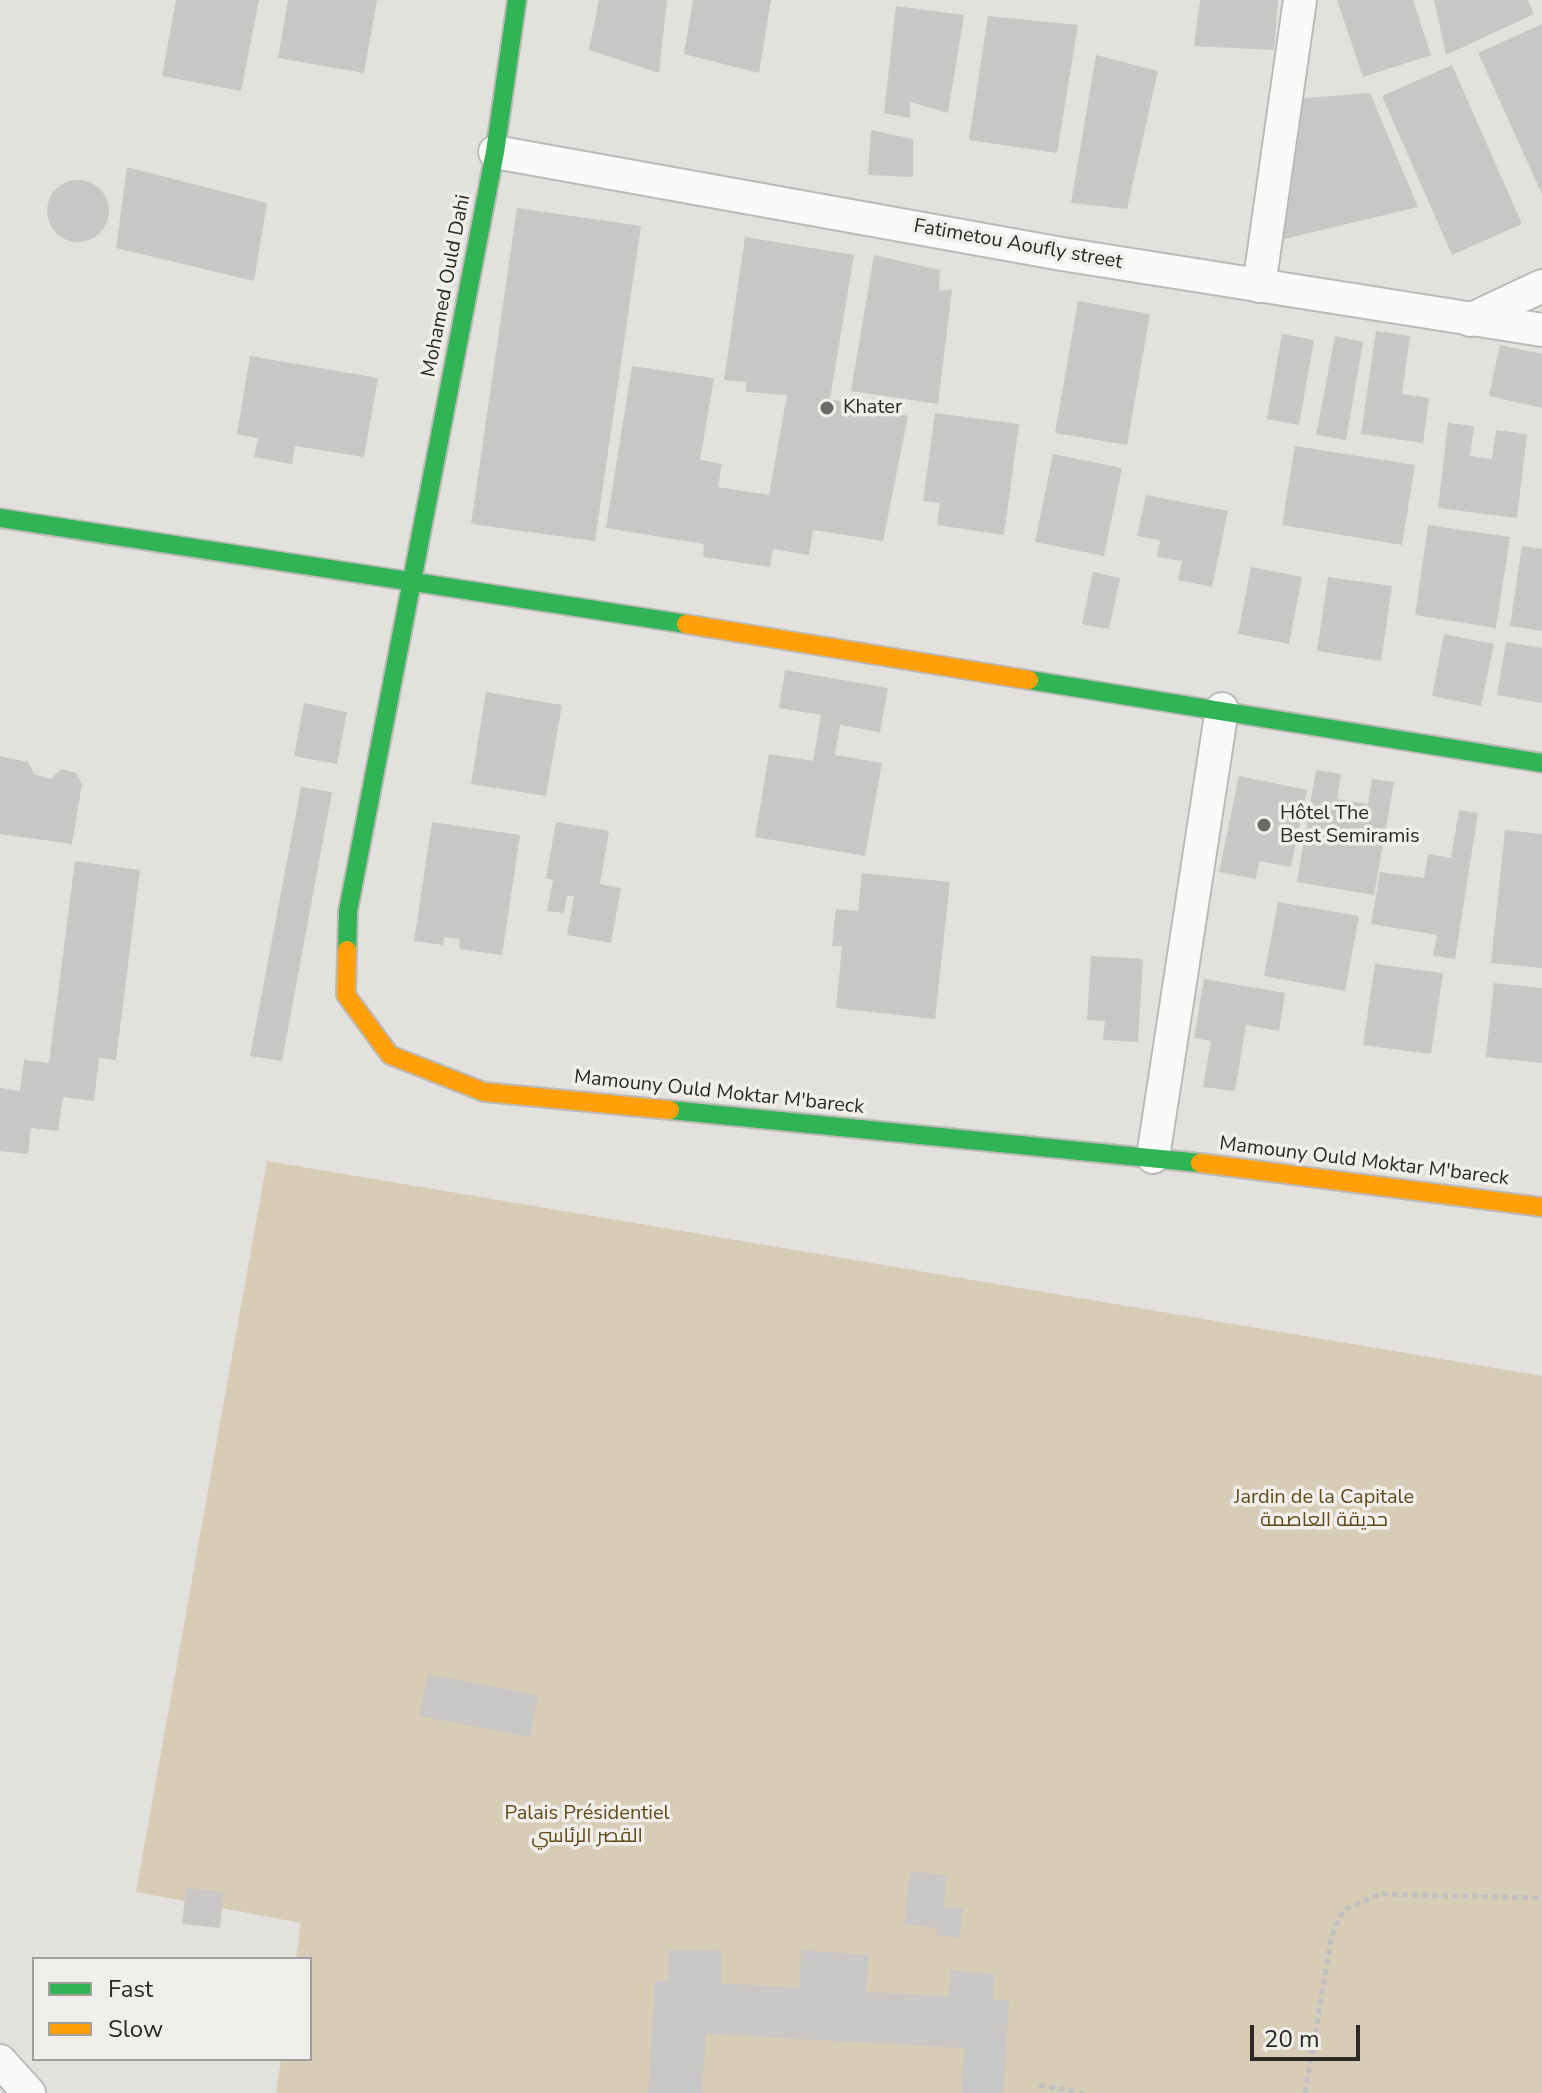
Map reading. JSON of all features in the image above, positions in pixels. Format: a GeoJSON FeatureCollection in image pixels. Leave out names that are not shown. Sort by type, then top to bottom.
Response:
{"type":"FeatureCollection","features":[{"type":"Feature","properties":{"kind":"street","name":"Mohamed Ould Dahi"},"geometry":{"type":"LineString","coordinates":[[414,580],[495,152],[517,0]]}},
{"type":"Feature","properties":{"kind":"street"},"geometry":{"type":"LineString","coordinates":[[1259,286],[1300,0]]}},
{"type":"Feature","properties":{"kind":"street","name":"Fatimetou Aoufly street"},"geometry":{"type":"LineString","coordinates":[[495,152],[1259,286],[1542,330]]}},
{"type":"Feature","properties":{"kind":"street"},"geometry":{"type":"LineString","coordinates":[[1470,320],[1542,286]]}},
{"type":"Feature","properties":{"kind":"street"},"geometry":{"type":"LineString","coordinates":[[0,518],[200,551],[414,580],[1542,763]]}},
{"type":"Feature","properties":{"kind":"street","name":"Mamouny Ould Moktar M'bareck"},"geometry":{"type":"LineString","coordinates":[[414,580],[348,911],[346,995],[390,1055],[484,1092],[1153,1157],[1542,1207]]}},
{"type":"Feature","properties":{"kind":"street"},"geometry":{"type":"LineString","coordinates":[[1153,1157],[1222,709]]}},
{"type":"Feature","properties":{"kind":"street"},"geometry":{"type":"LineString","coordinates":[[0,2061],[29,2093]]}},
{"type":"Feature","properties":{"kind":"path"},"geometry":{"type":"LineString","coordinates":[[1305,2093],[1332,1935],[1343,1910],[1381,1894],[1542,1898]]}},
{"type":"Feature","properties":{"kind":"path"},"geometry":{"type":"LineString","coordinates":[[1039,2085],[1083,2093]]}},
{"type":"Feature","properties":{"kind":"green space"},"geometry":{"type":"Polygon","coordinates":[[[267,1161],[1542,1376],[1542,2093],[276,2093],[281,2061],[312,2061],[312,1957],[296,1957],[301,1923],[136,1892],[267,1161]]]}},
{"type":"Feature","properties":{"kind":"building"},"geometry":{"type":"Polygon","coordinates":[[[176,0],[259,0],[241,91],[162,76],[176,0]]]}},
{"type":"Feature","properties":{"kind":"building"},"geometry":{"type":"Polygon","coordinates":[[[288,0],[377,0],[364,73],[278,58],[288,0]]]}},
{"type":"Feature","properties":{"kind":"building"},"geometry":{"type":"Polygon","coordinates":[[[599,0],[667,0],[659,73],[589,50],[599,0]]]}},
{"type":"Feature","properties":{"kind":"building"},"geometry":{"type":"Polygon","coordinates":[[[693,0],[771,0],[759,73],[684,54],[693,0]]]}},
{"type":"Feature","properties":{"kind":"building"},"geometry":{"type":"Polygon","coordinates":[[[1200,0],[1278,0],[1274,50],[1194,46],[1200,0]]]}},
{"type":"Feature","properties":{"kind":"building"},"geometry":{"type":"Polygon","coordinates":[[[1337,0],[1413,0],[1431,55],[1363,77],[1337,0]]]}},
{"type":"Feature","properties":{"kind":"building"},"geometry":{"type":"Polygon","coordinates":[[[1434,0],[1528,0],[1534,14],[1446,55],[1434,0]]]}},
{"type":"Feature","properties":{"kind":"building"},"geometry":{"type":"Polygon","coordinates":[[[896,6],[964,15],[948,113],[910,102],[910,118],[884,113],[896,6]]]}},
{"type":"Feature","properties":{"kind":"building"},"geometry":{"type":"Polygon","coordinates":[[[988,16],[1078,25],[1057,153],[969,140],[988,16]]]}},
{"type":"Feature","properties":{"kind":"building"},"geometry":{"type":"Polygon","coordinates":[[[1542,24],[1542,194],[1478,53],[1542,24]]]}},
{"type":"Feature","properties":{"kind":"building"},"geometry":{"type":"Polygon","coordinates":[[[1096,55],[1158,71],[1127,209],[1071,203],[1096,55]]]}},
{"type":"Feature","properties":{"kind":"building"},"geometry":{"type":"Polygon","coordinates":[[[1452,65],[1522,224],[1452,255],[1382,96],[1452,65]]]}},
{"type":"Feature","properties":{"kind":"building"},"geometry":{"type":"Polygon","coordinates":[[[1370,93],[1418,207],[1280,240],[1294,99],[1370,93]]]}},
{"type":"Feature","properties":{"kind":"building"},"geometry":{"type":"Polygon","coordinates":[[[871,130],[913,139],[913,177],[868,175],[871,130]]]}},
{"type":"Feature","properties":{"kind":"building"},"geometry":{"type":"Polygon","coordinates":[[[127,167],[267,203],[254,281],[116,248],[127,167]]]}},
{"type":"Feature","properties":{"kind":"building"},"geometry":{"type":"Polygon","coordinates":[[[72,180],[84,180],[100,189],[107,199],[107,223],[100,233],[84,242],[72,242],[52,228],[47,217],[47,205],[61,185],[72,180]]]}},
{"type":"Feature","properties":{"kind":"building"},"geometry":{"type":"Polygon","coordinates":[[[517,208],[641,226],[595,541],[471,524],[517,208]]]}},
{"type":"Feature","properties":{"kind":"building","name":"Khater"},"geometry":{"type":"Polygon","coordinates":[[[745,237],[854,255],[830,399],[908,416],[883,541],[813,530],[809,555],[773,549],[770,567],[703,557],[704,544],[606,528],[632,366],[714,378],[700,460],[722,464],[718,487],[769,495],[787,395],[746,392],[746,382],[724,380],[745,237]]]}},
{"type":"Feature","properties":{"kind":"building"},"geometry":{"type":"Polygon","coordinates":[[[874,255],[940,270],[939,291],[952,289],[938,404],[851,391],[874,255]]]}},
{"type":"Feature","properties":{"kind":"building"},"geometry":{"type":"Polygon","coordinates":[[[1078,301],[1150,314],[1127,445],[1055,433],[1078,301]]]}},
{"type":"Feature","properties":{"kind":"building"},"geometry":{"type":"Polygon","coordinates":[[[1376,331],[1410,336],[1402,394],[1429,398],[1423,443],[1361,434],[1376,331]]]}},
{"type":"Feature","properties":{"kind":"building"},"geometry":{"type":"Polygon","coordinates":[[[1282,334],[1314,340],[1299,425],[1267,419],[1282,334]]]}},
{"type":"Feature","properties":{"kind":"building"},"geometry":{"type":"Polygon","coordinates":[[[1335,336],[1363,342],[1346,440],[1316,435],[1335,336]]]}},
{"type":"Feature","properties":{"kind":"building"},"geometry":{"type":"Polygon","coordinates":[[[1500,345],[1542,354],[1542,408],[1489,396],[1500,345]]]}},
{"type":"Feature","properties":{"kind":"building"},"geometry":{"type":"Polygon","coordinates":[[[250,356],[378,378],[364,457],[295,446],[292,464],[254,457],[258,438],[237,434],[250,356]]]}},
{"type":"Feature","properties":{"kind":"building"},"geometry":{"type":"Polygon","coordinates":[[[935,413],[1019,424],[1004,535],[937,525],[940,503],[923,501],[935,413]]]}},
{"type":"Feature","properties":{"kind":"building"},"geometry":{"type":"Polygon","coordinates":[[[1448,423],[1474,426],[1470,456],[1492,459],[1496,430],[1527,434],[1517,518],[1438,508],[1448,423]]]}},
{"type":"Feature","properties":{"kind":"building"},"geometry":{"type":"Polygon","coordinates":[[[1295,446],[1415,465],[1402,545],[1282,525],[1295,446]]]}},
{"type":"Feature","properties":{"kind":"building"},"geometry":{"type":"Polygon","coordinates":[[[1053,454],[1122,468],[1104,556],[1035,542],[1053,454]]]}},
{"type":"Feature","properties":{"kind":"building"},"geometry":{"type":"Polygon","coordinates":[[[1146,495],[1228,511],[1212,587],[1178,580],[1182,561],[1157,557],[1160,540],[1137,536],[1146,495]]]}},
{"type":"Feature","properties":{"kind":"building"},"geometry":{"type":"Polygon","coordinates":[[[1428,525],[1510,537],[1496,628],[1415,615],[1428,525]]]}},
{"type":"Feature","properties":{"kind":"building"},"geometry":{"type":"Polygon","coordinates":[[[1522,546],[1542,549],[1542,631],[1510,626],[1522,546]]]}},
{"type":"Feature","properties":{"kind":"building"},"geometry":{"type":"Polygon","coordinates":[[[1251,567],[1302,577],[1289,644],[1238,634],[1251,567]]]}},
{"type":"Feature","properties":{"kind":"building"},"geometry":{"type":"Polygon","coordinates":[[[1093,572],[1120,578],[1109,629],[1082,624],[1093,572]]]}},
{"type":"Feature","properties":{"kind":"building"},"geometry":{"type":"Polygon","coordinates":[[[1328,577],[1392,586],[1381,661],[1317,651],[1328,577]]]}},
{"type":"Feature","properties":{"kind":"building"},"geometry":{"type":"Polygon","coordinates":[[[1444,634],[1494,644],[1481,706],[1432,696],[1444,634]]]}},
{"type":"Feature","properties":{"kind":"building"},"geometry":{"type":"Polygon","coordinates":[[[1506,642],[1542,648],[1542,703],[1497,695],[1506,642]]]}},
{"type":"Feature","properties":{"kind":"building"},"geometry":{"type":"Polygon","coordinates":[[[785,670],[888,688],[880,732],[840,725],[835,755],[882,763],[865,856],[755,837],[769,754],[813,761],[821,715],[779,708],[785,670]]]}},
{"type":"Feature","properties":{"kind":"building"},"geometry":{"type":"Polygon","coordinates":[[[486,692],[562,705],[546,796],[471,784],[486,692]]]}},
{"type":"Feature","properties":{"kind":"building"},"geometry":{"type":"Polygon","coordinates":[[[304,703],[347,712],[337,764],[294,756],[304,703]]]}},
{"type":"Feature","properties":{"kind":"building"},"geometry":{"type":"Polygon","coordinates":[[[0,756],[28,762],[34,774],[51,779],[61,769],[76,773],[82,784],[72,844],[0,834],[0,756]]]}},
{"type":"Feature","properties":{"kind":"building"},"geometry":{"type":"Polygon","coordinates":[[[1316,770],[1341,774],[1337,799],[1368,804],[1372,779],[1394,782],[1374,895],[1297,882],[1316,770]]]}},
{"type":"Feature","properties":{"kind":"building"},"geometry":{"type":"Polygon","coordinates":[[[1239,776],[1307,790],[1291,867],[1259,861],[1256,879],[1219,872],[1239,776]]]}},
{"type":"Feature","properties":{"kind":"building"},"geometry":{"type":"Polygon","coordinates":[[[301,787],[332,792],[282,1061],[250,1056],[301,787]]]}},
{"type":"Feature","properties":{"kind":"building"},"geometry":{"type":"Polygon","coordinates":[[[1459,810],[1478,813],[1455,959],[1433,956],[1437,935],[1371,924],[1380,872],[1424,878],[1428,854],[1451,858],[1459,810]]]}},
{"type":"Feature","properties":{"kind":"building"},"geometry":{"type":"Polygon","coordinates":[[[432,822],[520,835],[502,955],[459,949],[460,939],[444,937],[443,945],[414,941],[432,822]]]}},
{"type":"Feature","properties":{"kind":"building"},"geometry":{"type":"Polygon","coordinates":[[[556,822],[609,831],[600,884],[621,888],[611,943],[567,935],[574,896],[567,896],[564,913],[547,911],[553,880],[546,878],[556,822]]]}},
{"type":"Feature","properties":{"kind":"building"},"geometry":{"type":"Polygon","coordinates":[[[1505,830],[1542,834],[1542,968],[1491,963],[1505,830]]]}},
{"type":"Feature","properties":{"kind":"building"},"geometry":{"type":"Polygon","coordinates":[[[75,861],[140,870],[116,1060],[99,1058],[94,1101],[63,1097],[58,1131],[31,1128],[28,1154],[0,1151],[0,1088],[20,1091],[24,1060],[49,1063],[75,861]]]}},
{"type":"Feature","properties":{"kind":"building"},"geometry":{"type":"Polygon","coordinates":[[[862,873],[950,882],[935,1019],[836,1008],[842,946],[832,946],[836,909],[858,911],[862,873]]]}},
{"type":"Feature","properties":{"kind":"building"},"geometry":{"type":"Polygon","coordinates":[[[1278,902],[1359,916],[1345,991],[1264,976],[1278,902]]]}},
{"type":"Feature","properties":{"kind":"building"},"geometry":{"type":"Polygon","coordinates":[[[1091,956],[1143,959],[1138,1042],[1103,1040],[1105,1021],[1087,1020],[1091,956]]]}},
{"type":"Feature","properties":{"kind":"building"},"geometry":{"type":"Polygon","coordinates":[[[1375,964],[1443,973],[1431,1054],[1363,1045],[1375,964]]]}},
{"type":"Feature","properties":{"kind":"building"},"geometry":{"type":"Polygon","coordinates":[[[1204,979],[1285,993],[1279,1031],[1246,1025],[1235,1091],[1203,1087],[1211,1041],[1194,1038],[1204,979]]]}},
{"type":"Feature","properties":{"kind":"building"},"geometry":{"type":"Polygon","coordinates":[[[1494,983],[1542,988],[1542,1063],[1486,1057],[1494,983]]]}},
{"type":"Feature","properties":{"kind":"building"},"geometry":{"type":"Polygon","coordinates":[[[427,1674],[538,1695],[530,1737],[419,1716],[427,1674]]]}},
{"type":"Feature","properties":{"kind":"building"},"geometry":{"type":"Polygon","coordinates":[[[910,1871],[947,1875],[944,1907],[963,1908],[960,1938],[935,1935],[936,1928],[904,1924],[910,1871]]]}},
{"type":"Feature","properties":{"kind":"building"},"geometry":{"type":"Polygon","coordinates":[[[186,1888],[224,1892],[220,1928],[182,1924],[186,1888]]]}},
{"type":"Feature","properties":{"kind":"building"},"geometry":{"type":"Polygon","coordinates":[[[669,1950],[722,1951],[721,1983],[799,1988],[801,1950],[869,1955],[866,1992],[948,1996],[951,1970],[995,1974],[993,2000],[1009,2000],[1004,2093],[961,2093],[964,2048],[706,2034],[702,2093],[648,2093],[655,1981],[668,1982],[669,1950]]]}},
{"type":"Feature","properties":{"kind":"traffic: fast"},"geometry":{"type":"LineString","coordinates":[[347,950],[348,911],[495,152],[517,0]]}},
{"type":"Feature","properties":{"kind":"traffic: fast"},"geometry":{"type":"LineString","coordinates":[[0,518],[686,624]]}},
{"type":"Feature","properties":{"kind":"traffic: fast"},"geometry":{"type":"LineString","coordinates":[[1029,680],[1542,763]]}},
{"type":"Feature","properties":{"kind":"traffic: fast"},"geometry":{"type":"LineString","coordinates":[[670,1110],[1200,1163]]}},
{"type":"Feature","properties":{"kind":"traffic: slow"},"geometry":{"type":"LineString","coordinates":[[686,624],[1029,680]]}},
{"type":"Feature","properties":{"kind":"traffic: slow"},"geometry":{"type":"LineString","coordinates":[[347,950],[346,995],[390,1055],[484,1092],[670,1110]]}},
{"type":"Feature","properties":{"kind":"traffic: slow"},"geometry":{"type":"LineString","coordinates":[[1200,1163],[1542,1207]]}},
{"type":"Feature","properties":{"kind":"place","name":"Khater"},"geometry":{"type":"Point","coordinates":[827,408]}},
{"type":"Feature","properties":{"kind":"place","name":"Hôtel The Best Semiramis"},"geometry":{"type":"Point","coordinates":[1264,825]}},
{"type":"Feature","properties":{"kind":"park label","name":"Jardin de la Capitale حديقة العاصمة"},"geometry":{"type":"Point","coordinates":[1324,1510]}},
{"type":"Feature","properties":{"kind":"park label","name":"Palais Présidentiel القصر الرئاسي"},"geometry":{"type":"Point","coordinates":[587,1826]}}]}
